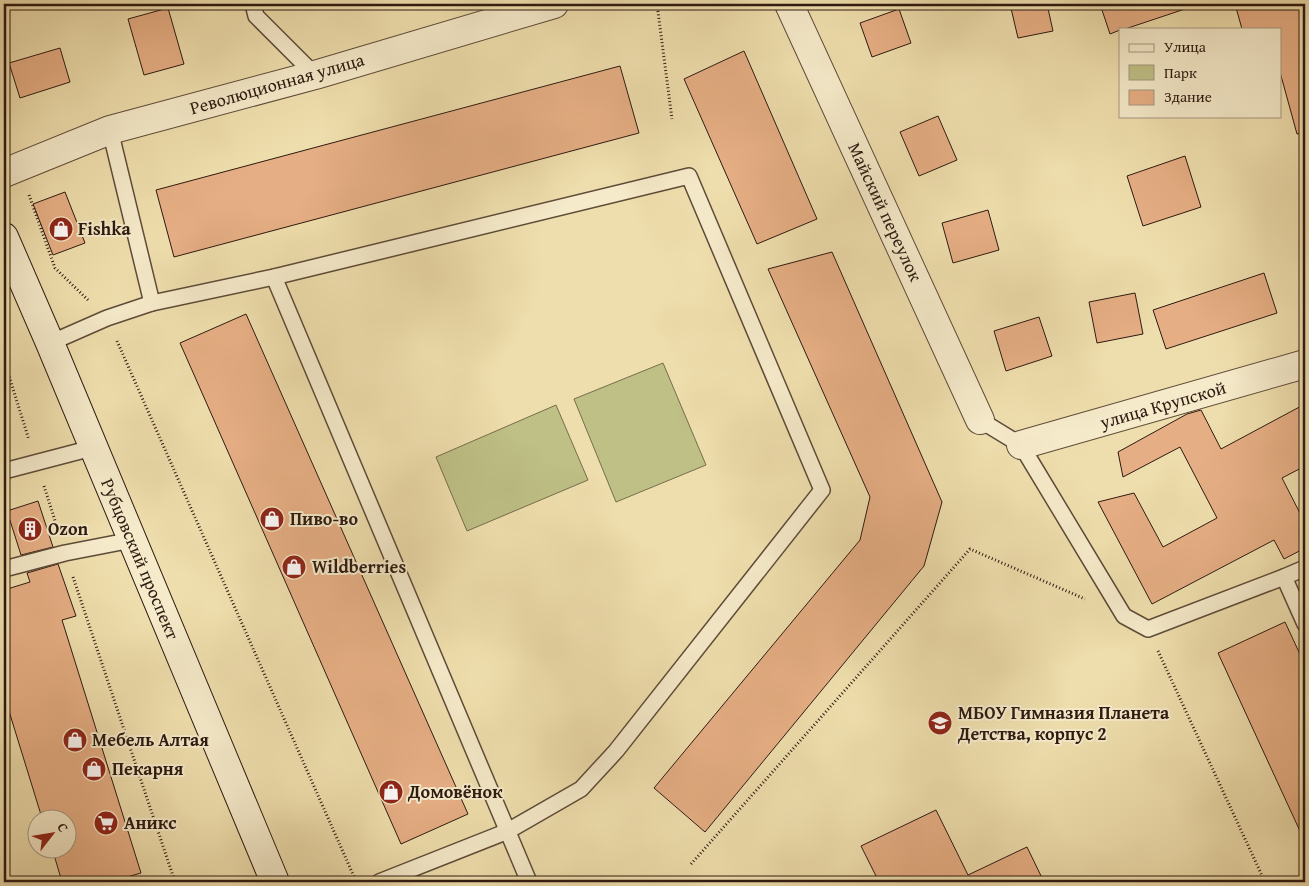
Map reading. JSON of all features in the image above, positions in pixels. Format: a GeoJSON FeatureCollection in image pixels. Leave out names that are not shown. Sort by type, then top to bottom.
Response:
{"type":"FeatureCollection","features":[{"type":"Feature","properties":{"kind":"street","name":"Революционная улица"},"geometry":{"type":"LineString","coordinates":[[11,170],[110,130],[315,74],[554,4]]}},
{"type":"Feature","properties":{"kind":"street","name":"Майский переулок"},"geometry":{"type":"LineString","coordinates":[[789,4],[980,420]]}},
{"type":"Feature","properties":{"kind":"street","name":"Рубцовский проспект"},"geometry":{"type":"LineString","coordinates":[[4,237],[275,882]]}},
{"type":"Feature","properties":{"kind":"street","name":"улица Крупской"},"geometry":{"type":"LineString","coordinates":[[1021,445],[1305,364]]}},
{"type":"Feature","properties":{"kind":"lane"},"geometry":{"type":"LineString","coordinates":[[254,4],[256,16],[315,74]]}},
{"type":"Feature","properties":{"kind":"lane"},"geometry":{"type":"LineString","coordinates":[[110,130],[152,303]]}},
{"type":"Feature","properties":{"kind":"lane"},"geometry":{"type":"LineString","coordinates":[[50,343],[107,318],[152,303],[274,277],[688,176],[822,490],[616,751],[581,789],[508,831],[379,882]]}},
{"type":"Feature","properties":{"kind":"lane"},"geometry":{"type":"LineString","coordinates":[[274,277],[529,882]]}},
{"type":"Feature","properties":{"kind":"lane"},"geometry":{"type":"LineString","coordinates":[[980,420],[1021,445],[1124,616],[1148,629],[1284,578],[1305,568]]}},
{"type":"Feature","properties":{"kind":"lane"},"geometry":{"type":"LineString","coordinates":[[4,471],[92,448]]}},
{"type":"Feature","properties":{"kind":"lane"},"geometry":{"type":"LineString","coordinates":[[4,569],[65,553],[132,540]]}},
{"type":"Feature","properties":{"kind":"lane"},"geometry":{"type":"LineString","coordinates":[[1284,578],[1305,624]]}},
{"type":"Feature","properties":{"kind":"path"},"geometry":{"type":"LineString","coordinates":[[657,4],[672,119]]}},
{"type":"Feature","properties":{"kind":"path"},"geometry":{"type":"LineString","coordinates":[[11,170],[55,268],[107,318],[356,882]]}},
{"type":"Feature","properties":{"kind":"path"},"geometry":{"type":"LineString","coordinates":[[691,864],[970,549],[1124,616]]}},
{"type":"Feature","properties":{"kind":"path"},"geometry":{"type":"LineString","coordinates":[[65,553],[175,882]]}},
{"type":"Feature","properties":{"kind":"path"},"geometry":{"type":"LineString","coordinates":[[1148,629],[1265,882]]}},
{"type":"Feature","properties":{"kind":"green space"},"geometry":{"type":"Polygon","coordinates":[[[663,363],[706,465],[616,502],[574,399],[663,363]]]}},
{"type":"Feature","properties":{"kind":"green space"},"geometry":{"type":"Polygon","coordinates":[[[556,405],[588,480],[467,531],[436,457],[556,405]]]}},
{"type":"Feature","properties":{"kind":"building"},"geometry":{"type":"Polygon","coordinates":[[[1010,4],[1047,4],[1053,31],[1018,38],[1010,4]]]}},
{"type":"Feature","properties":{"kind":"building"},"geometry":{"type":"Polygon","coordinates":[[[1100,4],[1184,4],[1185,9],[1128,28],[1119,28],[1119,30],[1110,34],[1100,4]]]}},
{"type":"Feature","properties":{"kind":"building"},"geometry":{"type":"Polygon","coordinates":[[[1235,4],[1305,4],[1305,133],[1297,134],[1282,79],[1282,28],[1242,28],[1235,4]]]}},
{"type":"Feature","properties":{"kind":"building"},"geometry":{"type":"Polygon","coordinates":[[[168,8],[184,64],[144,75],[128,19],[168,8]]]}},
{"type":"Feature","properties":{"kind":"building"},"geometry":{"type":"Polygon","coordinates":[[[899,9],[911,43],[872,57],[860,23],[899,9]]]}},
{"type":"Feature","properties":{"kind":"building"},"geometry":{"type":"Polygon","coordinates":[[[60,48],[70,82],[20,98],[9,63],[60,48]]]}},
{"type":"Feature","properties":{"kind":"building"},"geometry":{"type":"Polygon","coordinates":[[[744,51],[817,219],[757,244],[684,79],[744,51]]]}},
{"type":"Feature","properties":{"kind":"building"},"geometry":{"type":"Polygon","coordinates":[[[620,66],[639,133],[174,257],[156,190],[620,66]]]}},
{"type":"Feature","properties":{"kind":"building"},"geometry":{"type":"Polygon","coordinates":[[[938,116],[957,160],[919,176],[900,132],[938,116]]]}},
{"type":"Feature","properties":{"kind":"building"},"geometry":{"type":"Polygon","coordinates":[[[1185,156],[1201,207],[1143,226],[1127,176],[1185,156]]]}},
{"type":"Feature","properties":{"kind":"building"},"geometry":{"type":"Polygon","coordinates":[[[65,192],[85,243],[53,255],[33,204],[65,192]]]}},
{"type":"Feature","properties":{"kind":"building"},"geometry":{"type":"Polygon","coordinates":[[[988,210],[999,250],[953,263],[942,223],[988,210]]]}},
{"type":"Feature","properties":{"kind":"building"},"geometry":{"type":"Polygon","coordinates":[[[832,252],[942,502],[924,566],[705,832],[654,788],[860,540],[870,497],[768,269],[832,252]]]}},
{"type":"Feature","properties":{"kind":"building"},"geometry":{"type":"Polygon","coordinates":[[[1264,273],[1277,313],[1166,349],[1153,310],[1264,273]]]}},
{"type":"Feature","properties":{"kind":"building"},"geometry":{"type":"Polygon","coordinates":[[[1135,293],[1143,334],[1097,343],[1089,302],[1135,293]]]}},
{"type":"Feature","properties":{"kind":"building"},"geometry":{"type":"Polygon","coordinates":[[[246,314],[468,814],[401,844],[180,343],[246,314]]]}},
{"type":"Feature","properties":{"kind":"building"},"geometry":{"type":"Polygon","coordinates":[[[1039,317],[1052,356],[1006,371],[994,331],[1039,317]]]}},
{"type":"Feature","properties":{"kind":"building"},"geometry":{"type":"Polygon","coordinates":[[[1305,404],[1305,466],[1282,478],[1305,523],[1305,548],[1284,559],[1274,540],[1152,604],[1098,502],[1134,493],[1163,547],[1217,518],[1180,447],[1123,477],[1118,452],[1187,414],[1201,410],[1221,449],[1305,404]]]}},
{"type":"Feature","properties":{"kind":"building","name":"Ozon"},"geometry":{"type":"Polygon","coordinates":[[[38,501],[53,547],[21,555],[7,511],[38,501]]]}},
{"type":"Feature","properties":{"kind":"building"},"geometry":{"type":"Polygon","coordinates":[[[58,564],[76,616],[62,620],[141,873],[110,882],[62,882],[55,858],[78,858],[78,808],[39,808],[4,695],[4,590],[30,582],[27,573],[58,564]]]}},
{"type":"Feature","properties":{"kind":"building"},"geometry":{"type":"Polygon","coordinates":[[[1285,622],[1305,665],[1305,842],[1218,653],[1285,622]]]}},
{"type":"Feature","properties":{"kind":"building"},"geometry":{"type":"Polygon","coordinates":[[[936,810],[968,875],[1027,847],[1044,882],[879,882],[861,846],[936,810]]]}},
{"type":"Feature","properties":{"kind":"place","name":"Fishka"},"geometry":{"type":"Point","coordinates":[61,229]}},
{"type":"Feature","properties":{"kind":"place","name":"Пиво-во"},"geometry":{"type":"Point","coordinates":[272,519]}},
{"type":"Feature","properties":{"kind":"place","name":"Ozon"},"geometry":{"type":"Point","coordinates":[30,529]}},
{"type":"Feature","properties":{"kind":"place","name":"Wildberries"},"geometry":{"type":"Point","coordinates":[294,567]}},
{"type":"Feature","properties":{"kind":"place","name":"МБОУ Гимназия Планета Детства, корпус 2"},"geometry":{"type":"Point","coordinates":[940,723]}},
{"type":"Feature","properties":{"kind":"place","name":"Мебель Алтая"},"geometry":{"type":"Point","coordinates":[75,740]}},
{"type":"Feature","properties":{"kind":"place","name":"Пекарня"},"geometry":{"type":"Point","coordinates":[94,769]}},
{"type":"Feature","properties":{"kind":"place","name":"Домовёнок"},"geometry":{"type":"Point","coordinates":[391,792]}},
{"type":"Feature","properties":{"kind":"place","name":"Аникс"},"geometry":{"type":"Point","coordinates":[106,823]}}]}
